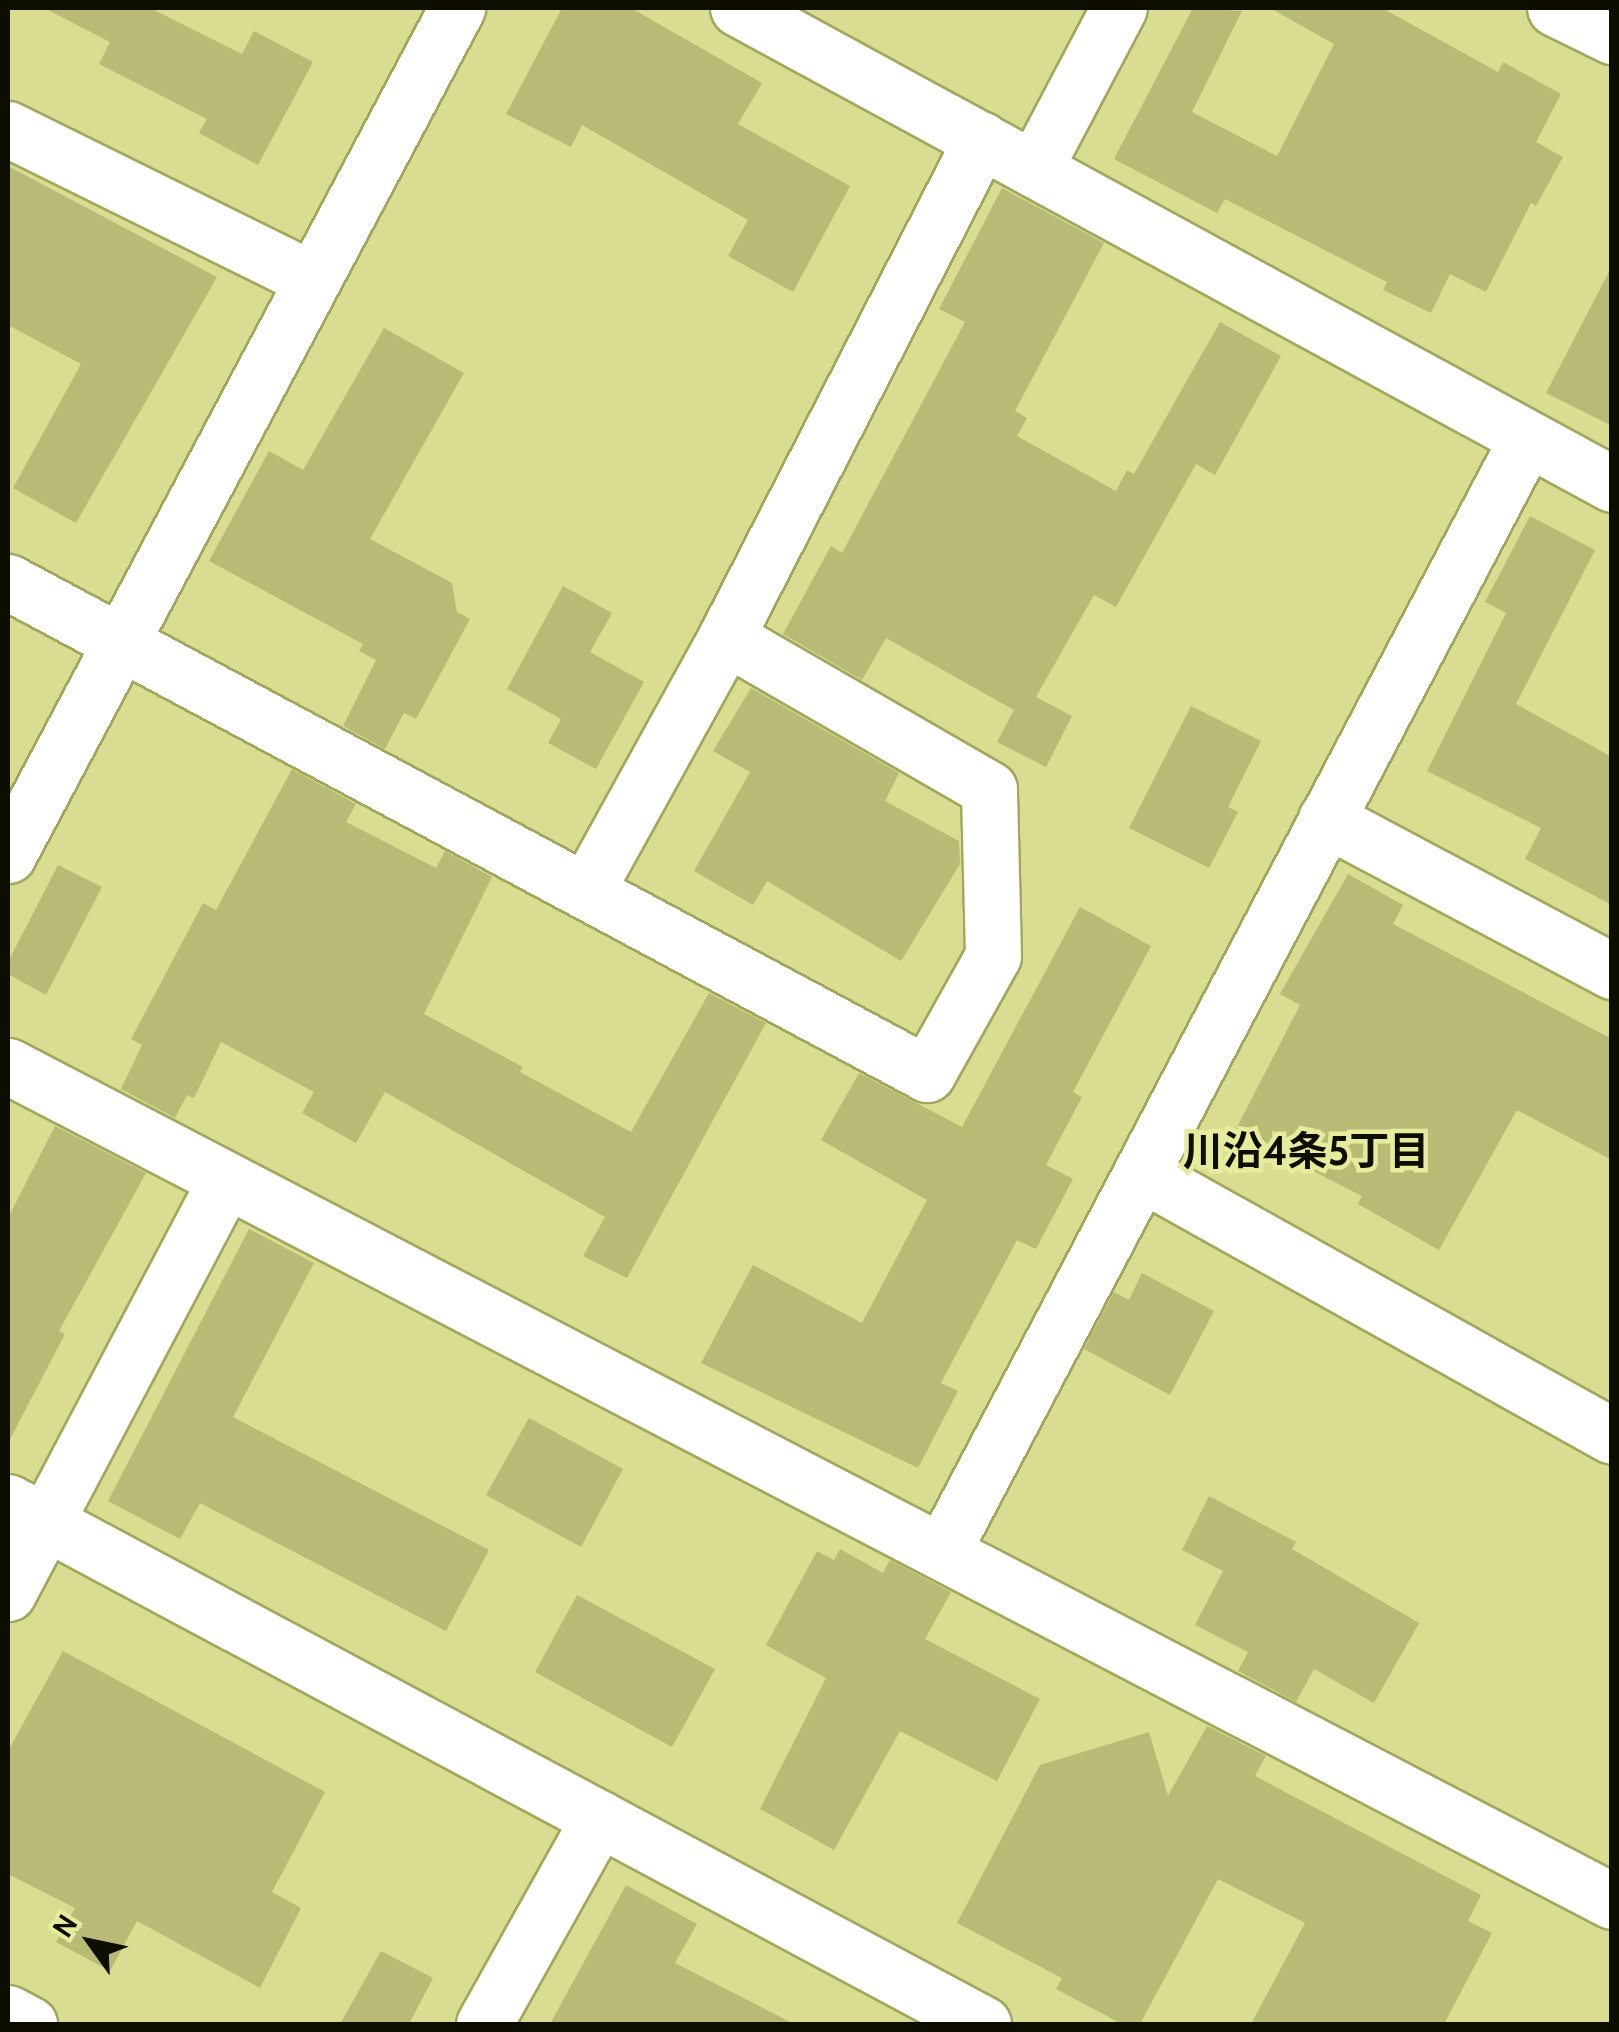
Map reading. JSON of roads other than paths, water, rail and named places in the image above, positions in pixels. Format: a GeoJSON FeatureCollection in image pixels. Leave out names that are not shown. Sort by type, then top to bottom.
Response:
{"type":"FeatureCollection","features":[{"type":"Feature","properties":{"kind":"street"},"geometry":{"type":"LineString","coordinates":[[8,855],[457,8]]}},
{"type":"Feature","properties":{"kind":"street"},"geometry":{"type":"LineString","coordinates":[[738,8],[1612,484]]}},
{"type":"Feature","properties":{"kind":"street"},"geometry":{"type":"LineString","coordinates":[[1034,169],[1118,8]]}},
{"type":"Feature","properties":{"kind":"street"},"geometry":{"type":"LineString","coordinates":[[1555,8],[1612,36]]}},
{"type":"Feature","properties":{"kind":"street"},"geometry":{"type":"LineString","coordinates":[[8,128],[312,279]]}},
{"type":"Feature","properties":{"kind":"street"},"geometry":{"type":"LineString","coordinates":[[586,891],[726,637],[981,140]]}},
{"type":"Feature","properties":{"kind":"street"},"geometry":{"type":"LineString","coordinates":[[942,1552],[1527,438]]}},
{"type":"Feature","properties":{"kind":"street"},"geometry":{"type":"LineString","coordinates":[[8,582],[927,1074],[993,956],[989,789],[726,637]]}},
{"type":"Feature","properties":{"kind":"street"},"geometry":{"type":"LineString","coordinates":[[1326,819],[1612,971]]}},
{"type":"Feature","properties":{"kind":"street"},"geometry":{"type":"LineString","coordinates":[[8,1066],[1612,1902]]}},
{"type":"Feature","properties":{"kind":"street"},"geometry":{"type":"LineString","coordinates":[[1141,1173],[1610,1432]]}},
{"type":"Feature","properties":{"kind":"street"},"geometry":{"type":"LineString","coordinates":[[8,1593],[26,1512],[226,1180]]}},
{"type":"Feature","properties":{"kind":"street"},"geometry":{"type":"LineString","coordinates":[[26,1512],[599,1818],[925,2011],[983,2024]]}},
{"type":"Feature","properties":{"kind":"street"},"geometry":{"type":"LineString","coordinates":[[484,2024],[599,1818]]}},
{"type":"Feature","properties":{"kind":"street"},"geometry":{"type":"LineString","coordinates":[[8,2013],[30,2024]]}},
{"type":"Feature","properties":{"kind":"district","name":"川沿4条5丁目"},"geometry":{"type":"Point","coordinates":[1306,1151]}}]}
